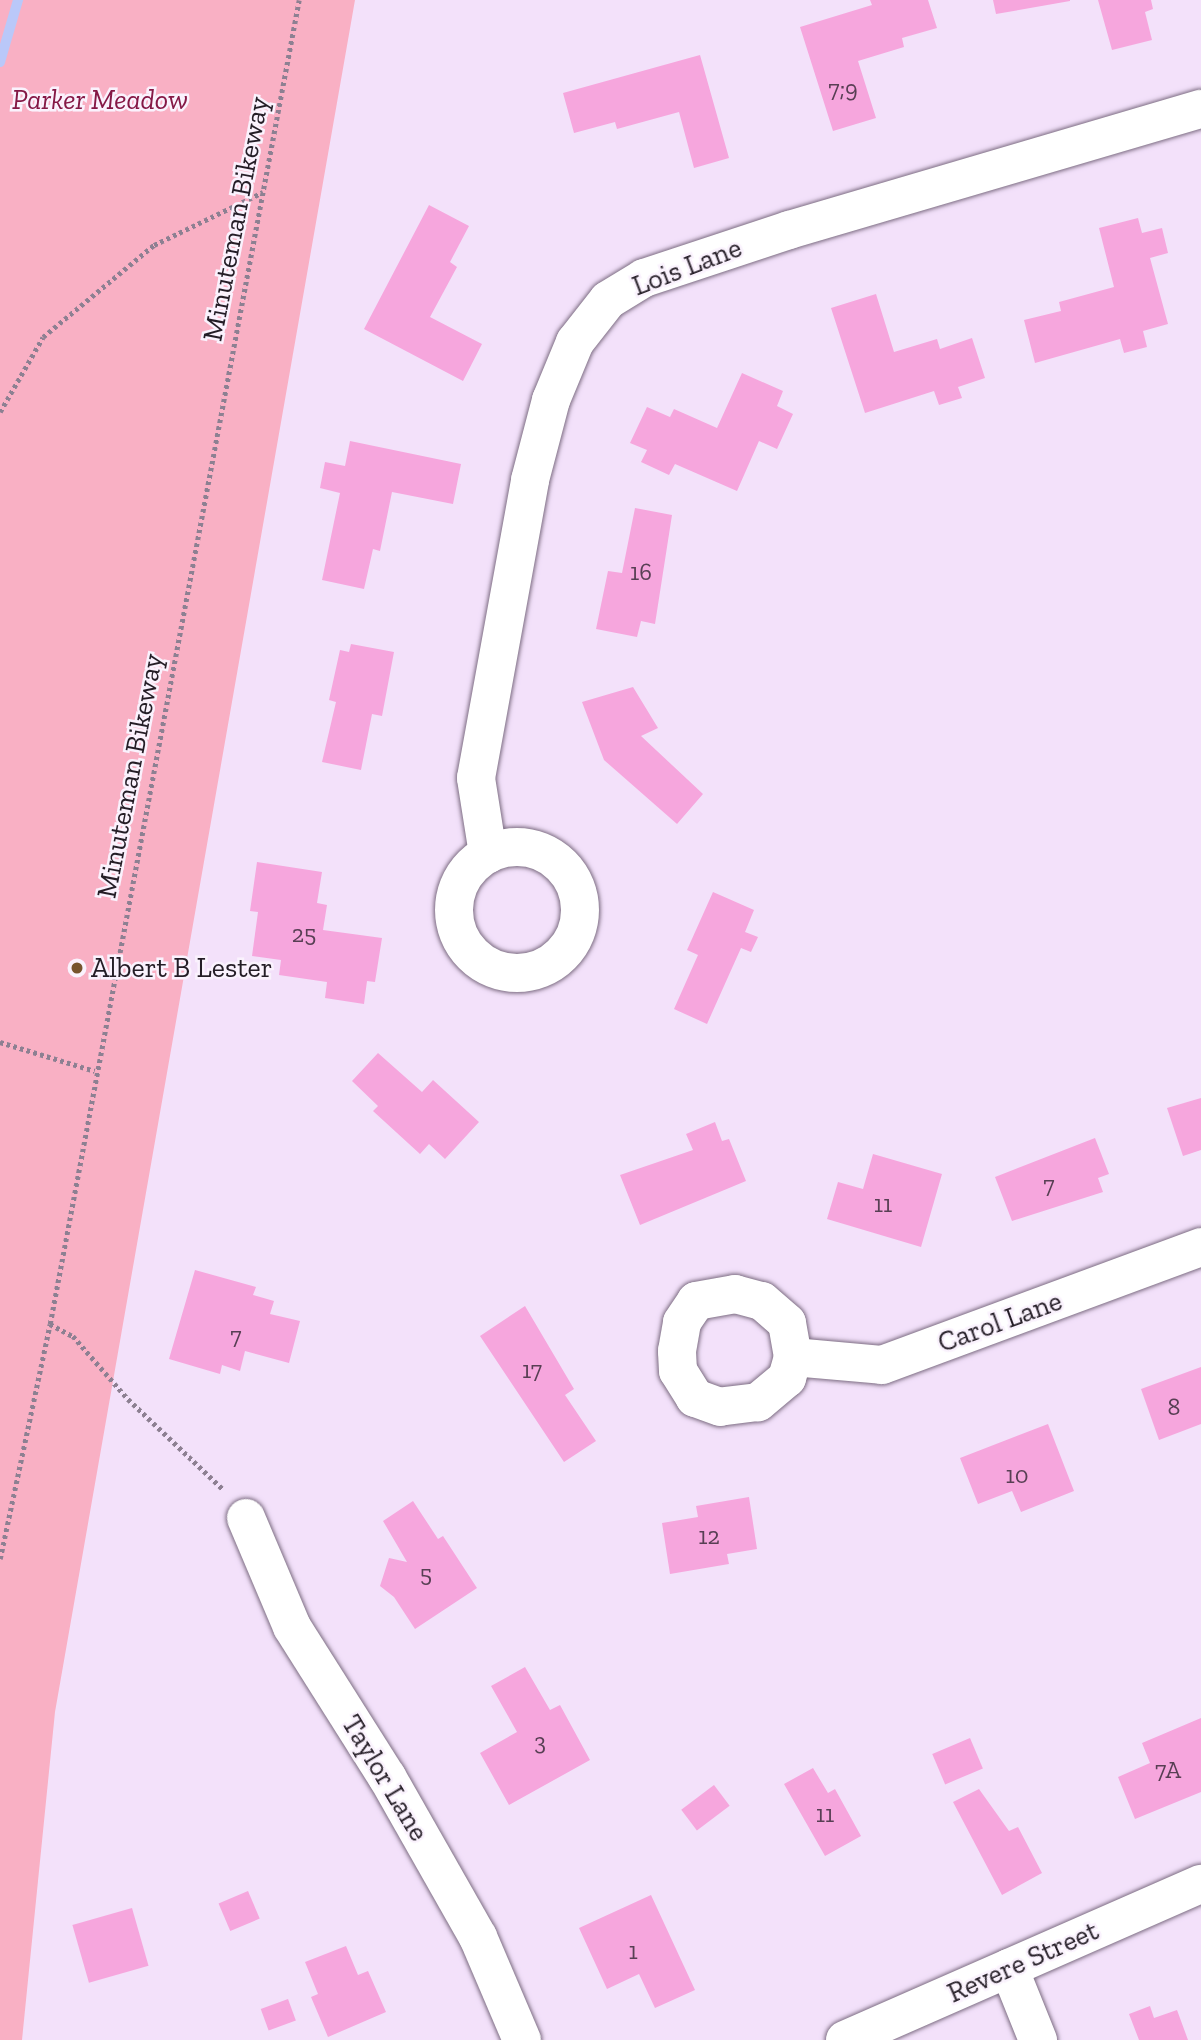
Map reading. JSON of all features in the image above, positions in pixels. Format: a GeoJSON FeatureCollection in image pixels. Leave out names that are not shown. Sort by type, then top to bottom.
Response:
{"type":"FeatureCollection","features":[{"type":"Feature","properties":{"kind":"street","name":"Lois Lane"},"geometry":{"type":"LineString","coordinates":[[488,854],[476,778],[530,480],[551,400],[575,342],[608,300],[644,278],[789,230],[1201,109]]}},
{"type":"Feature","properties":{"kind":"street","name":"Carol Lane"},"geometry":{"type":"LineString","coordinates":[[793,1357],[882,1365],[1201,1247]]}},
{"type":"Feature","properties":{"kind":"street","name":"Taylor Lane"},"geometry":{"type":"LineString","coordinates":[[246,1518],[292,1627],[387,1777],[478,1937],[522,2040]]}},
{"type":"Feature","properties":{"kind":"street","name":"Revere Street"},"geometry":{"type":"LineString","coordinates":[[845,2040],[1201,1884]]}},
{"type":"Feature","properties":{"kind":"street"},"geometry":{"type":"LineString","coordinates":[[1009,1968],[1038,2040]]}},
{"type":"Feature","properties":{"kind":"path","name":"Minuteman Bikeway"},"geometry":{"type":"LineString","coordinates":[[0,1559],[50,1324],[95,1071],[299,0]]}},
{"type":"Feature","properties":{"kind":"path"},"geometry":{"type":"LineString","coordinates":[[0,412],[43,337],[154,245],[263,192]]}},
{"type":"Feature","properties":{"kind":"path"},"geometry":{"type":"LineString","coordinates":[[0,1042],[95,1071]]}},
{"type":"Feature","properties":{"kind":"path"},"geometry":{"type":"LineString","coordinates":[[50,1324],[73,1336],[128,1399],[214,1477],[246,1518]]}},
{"type":"Feature","properties":{"kind":"green space","name":"Parker Meadow"},"geometry":{"type":"Polygon","coordinates":[[[0,0],[355,0],[55,1712],[22,2040],[0,2040],[0,0]]]}},
{"type":"Feature","properties":{"kind":"building"},"geometry":{"type":"Polygon","coordinates":[[[870,0],[928,0],[937,28],[902,38],[904,47],[858,61],[876,118],[833,131],[800,27],[872,5],[870,0]]]}},
{"type":"Feature","properties":{"kind":"building"},"geometry":{"type":"Polygon","coordinates":[[[993,0],[1070,0],[1070,1],[996,14],[993,0]]]}},
{"type":"Feature","properties":{"kind":"building"},"geometry":{"type":"Polygon","coordinates":[[[1098,0],[1151,0],[1153,9],[1145,12],[1152,40],[1112,50],[1098,0]]]}},
{"type":"Feature","properties":{"kind":"building"},"geometry":{"type":"Polygon","coordinates":[[[700,55],[729,158],[694,168],[679,112],[617,129],[615,122],[574,133],[563,93],[700,55]]]}},
{"type":"Feature","properties":{"kind":"building"},"geometry":{"type":"Polygon","coordinates":[[[429,205],[469,226],[450,262],[457,267],[430,317],[482,344],[463,381],[364,329],[429,205]]]}},
{"type":"Feature","properties":{"kind":"building"},"geometry":{"type":"Polygon","coordinates":[[[1138,218],[1142,233],[1162,228],[1168,253],[1150,258],[1168,324],[1143,331],[1147,347],[1124,353],[1120,339],[1035,363],[1024,320],[1061,311],[1059,302],[1114,287],[1099,228],[1138,218]]]}},
{"type":"Feature","properties":{"kind":"building"},"geometry":{"type":"Polygon","coordinates":[[[876,294],[894,352],[937,339],[940,349],[972,338],[985,378],[958,387],[962,398],[939,405],[934,391],[865,413],[831,308],[876,294]]]}},
{"type":"Feature","properties":{"kind":"building"},"geometry":{"type":"Polygon","coordinates":[[[742,373],[783,391],[777,406],[793,414],[777,449],[759,441],[737,491],[675,464],[669,475],[641,462],[647,450],[630,443],[647,407],[670,417],[674,409],[717,428],[742,373]]]}},
{"type":"Feature","properties":{"kind":"building"},"geometry":{"type":"Polygon","coordinates":[[[350,441],[461,464],[453,504],[392,492],[380,551],[373,549],[364,589],[322,580],[340,493],[320,488],[325,462],[345,466],[350,441]]]}},
{"type":"Feature","properties":{"kind":"building"},"geometry":{"type":"Polygon","coordinates":[[[635,508],[672,515],[655,624],[641,621],[637,637],[596,629],[608,571],[622,573],[635,508]]]}},
{"type":"Feature","properties":{"kind":"building"},"geometry":{"type":"Polygon","coordinates":[[[351,644],[394,652],[382,716],[372,714],[361,770],[322,762],[336,702],[329,700],[340,650],[349,652],[351,644]]]}},
{"type":"Feature","properties":{"kind":"building"},"geometry":{"type":"Polygon","coordinates":[[[633,687],[658,728],[641,736],[703,794],[677,824],[604,760],[582,702],[633,687]]]}},
{"type":"Feature","properties":{"kind":"building"},"geometry":{"type":"Polygon","coordinates":[[[257,862],[322,872],[317,903],[327,905],[323,930],[382,938],[375,982],[367,981],[364,1004],[325,998],[327,982],[279,975],[281,960],[252,956],[258,912],[250,911],[257,862]]]}},
{"type":"Feature","properties":{"kind":"building"},"geometry":{"type":"Polygon","coordinates":[[[713,892],[754,910],[745,932],[758,937],[751,952],[741,948],[707,1024],[674,1009],[698,955],[687,950],[713,892]]]}},
{"type":"Feature","properties":{"kind":"building"},"geometry":{"type":"Polygon","coordinates":[[[378,1053],[422,1092],[433,1080],[479,1122],[445,1159],[429,1144],[420,1154],[373,1111],[378,1106],[352,1081],[378,1053]]]}},
{"type":"Feature","properties":{"kind":"building"},"geometry":{"type":"Polygon","coordinates":[[[1201,1098],[1201,1150],[1183,1156],[1167,1108],[1201,1098]]]}},
{"type":"Feature","properties":{"kind":"building"},"geometry":{"type":"Polygon","coordinates":[[[715,1122],[722,1141],[729,1139],[746,1181],[640,1225],[620,1175],[693,1150],[686,1134],[715,1122]]]}},
{"type":"Feature","properties":{"kind":"building"},"geometry":{"type":"Polygon","coordinates":[[[1095,1138],[1109,1174],[1098,1178],[1103,1192],[1012,1221],[995,1177],[1095,1138]]]}},
{"type":"Feature","properties":{"kind":"building"},"geometry":{"type":"Polygon","coordinates":[[[873,1154],[942,1174],[921,1247],[827,1219],[838,1182],[863,1189],[873,1154]]]}},
{"type":"Feature","properties":{"kind":"building"},"geometry":{"type":"Polygon","coordinates":[[[195,1270],[256,1287],[253,1295],[274,1301],[270,1314],[300,1321],[289,1363],[245,1351],[240,1371],[222,1365],[220,1374],[169,1359],[195,1270]]]}},
{"type":"Feature","properties":{"kind":"building"},"geometry":{"type":"Polygon","coordinates":[[[525,1306],[574,1389],[565,1395],[596,1441],[564,1462],[480,1336],[525,1306]]]}},
{"type":"Feature","properties":{"kind":"building"},"geometry":{"type":"Polygon","coordinates":[[[1201,1367],[1201,1424],[1159,1440],[1141,1389],[1201,1367]]]}},
{"type":"Feature","properties":{"kind":"building"},"geometry":{"type":"Polygon","coordinates":[[[1048,1424],[1074,1491],[1021,1512],[1012,1491],[978,1504],[960,1458],[1048,1424]]]}},
{"type":"Feature","properties":{"kind":"building"},"geometry":{"type":"Polygon","coordinates":[[[749,1497],[757,1549],[727,1554],[729,1564],[670,1574],[662,1523],[698,1517],[696,1506],[749,1497]]]}},
{"type":"Feature","properties":{"kind":"building"},"geometry":{"type":"Polygon","coordinates":[[[413,1501],[438,1539],[443,1536],[477,1588],[415,1629],[394,1597],[380,1586],[389,1558],[407,1562],[383,1521],[413,1501]]]}},
{"type":"Feature","properties":{"kind":"building"},"geometry":{"type":"Polygon","coordinates":[[[525,1667],[550,1710],[560,1705],[590,1760],[509,1805],[480,1753],[517,1732],[491,1686],[525,1667]]]}},
{"type":"Feature","properties":{"kind":"building"},"geometry":{"type":"Polygon","coordinates":[[[1201,1718],[1201,1792],[1135,1819],[1118,1777],[1150,1763],[1142,1743],[1201,1718]]]}},
{"type":"Feature","properties":{"kind":"building"},"geometry":{"type":"Polygon","coordinates":[[[970,1738],[983,1768],[945,1784],[932,1754],[970,1738]]]}},
{"type":"Feature","properties":{"kind":"building"},"geometry":{"type":"Polygon","coordinates":[[[813,1768],[828,1793],[835,1789],[861,1836],[825,1856],[784,1784],[813,1768]]]}},
{"type":"Feature","properties":{"kind":"building"},"geometry":{"type":"Polygon","coordinates":[[[714,1785],[730,1806],[697,1830],[681,1810],[714,1785]]]}},
{"type":"Feature","properties":{"kind":"building"},"geometry":{"type":"Polygon","coordinates":[[[979,1789],[1009,1831],[1018,1827],[1042,1873],[1002,1895],[953,1802],[979,1789]]]}},
{"type":"Feature","properties":{"kind":"building"},"geometry":{"type":"Polygon","coordinates":[[[248,1891],[260,1919],[230,1931],[219,1904],[248,1891]]]}},
{"type":"Feature","properties":{"kind":"building"},"geometry":{"type":"Polygon","coordinates":[[[651,1895],[695,1990],[655,2008],[639,1974],[607,1989],[579,1928],[651,1895]]]}},
{"type":"Feature","properties":{"kind":"building"},"geometry":{"type":"Polygon","coordinates":[[[132,1908],[149,1966],[89,1983],[72,1925],[132,1908]]]}},
{"type":"Feature","properties":{"kind":"building"},"geometry":{"type":"Polygon","coordinates":[[[346,1946],[358,1975],[368,1971],[386,2012],[328,2037],[311,1997],[318,1994],[305,1962],[346,1946]]]}},
{"type":"Feature","properties":{"kind":"building"},"geometry":{"type":"Polygon","coordinates":[[[288,1999],[296,2021],[269,2031],[261,2009],[288,1999]]]}},
{"type":"Feature","properties":{"kind":"building"},"geometry":{"type":"Polygon","coordinates":[[[1150,2006],[1154,2018],[1177,2010],[1188,2040],[1139,2040],[1129,2014],[1150,2006]]]}},
{"type":"Feature","properties":{"kind":"waterway"},"geometry":{"type":"LineString","coordinates":[[0,62],[18,0]]}},
{"type":"Feature","properties":{"kind":"place","name":"Albert B Lester"},"geometry":{"type":"Point","coordinates":[77,968]}}]}
